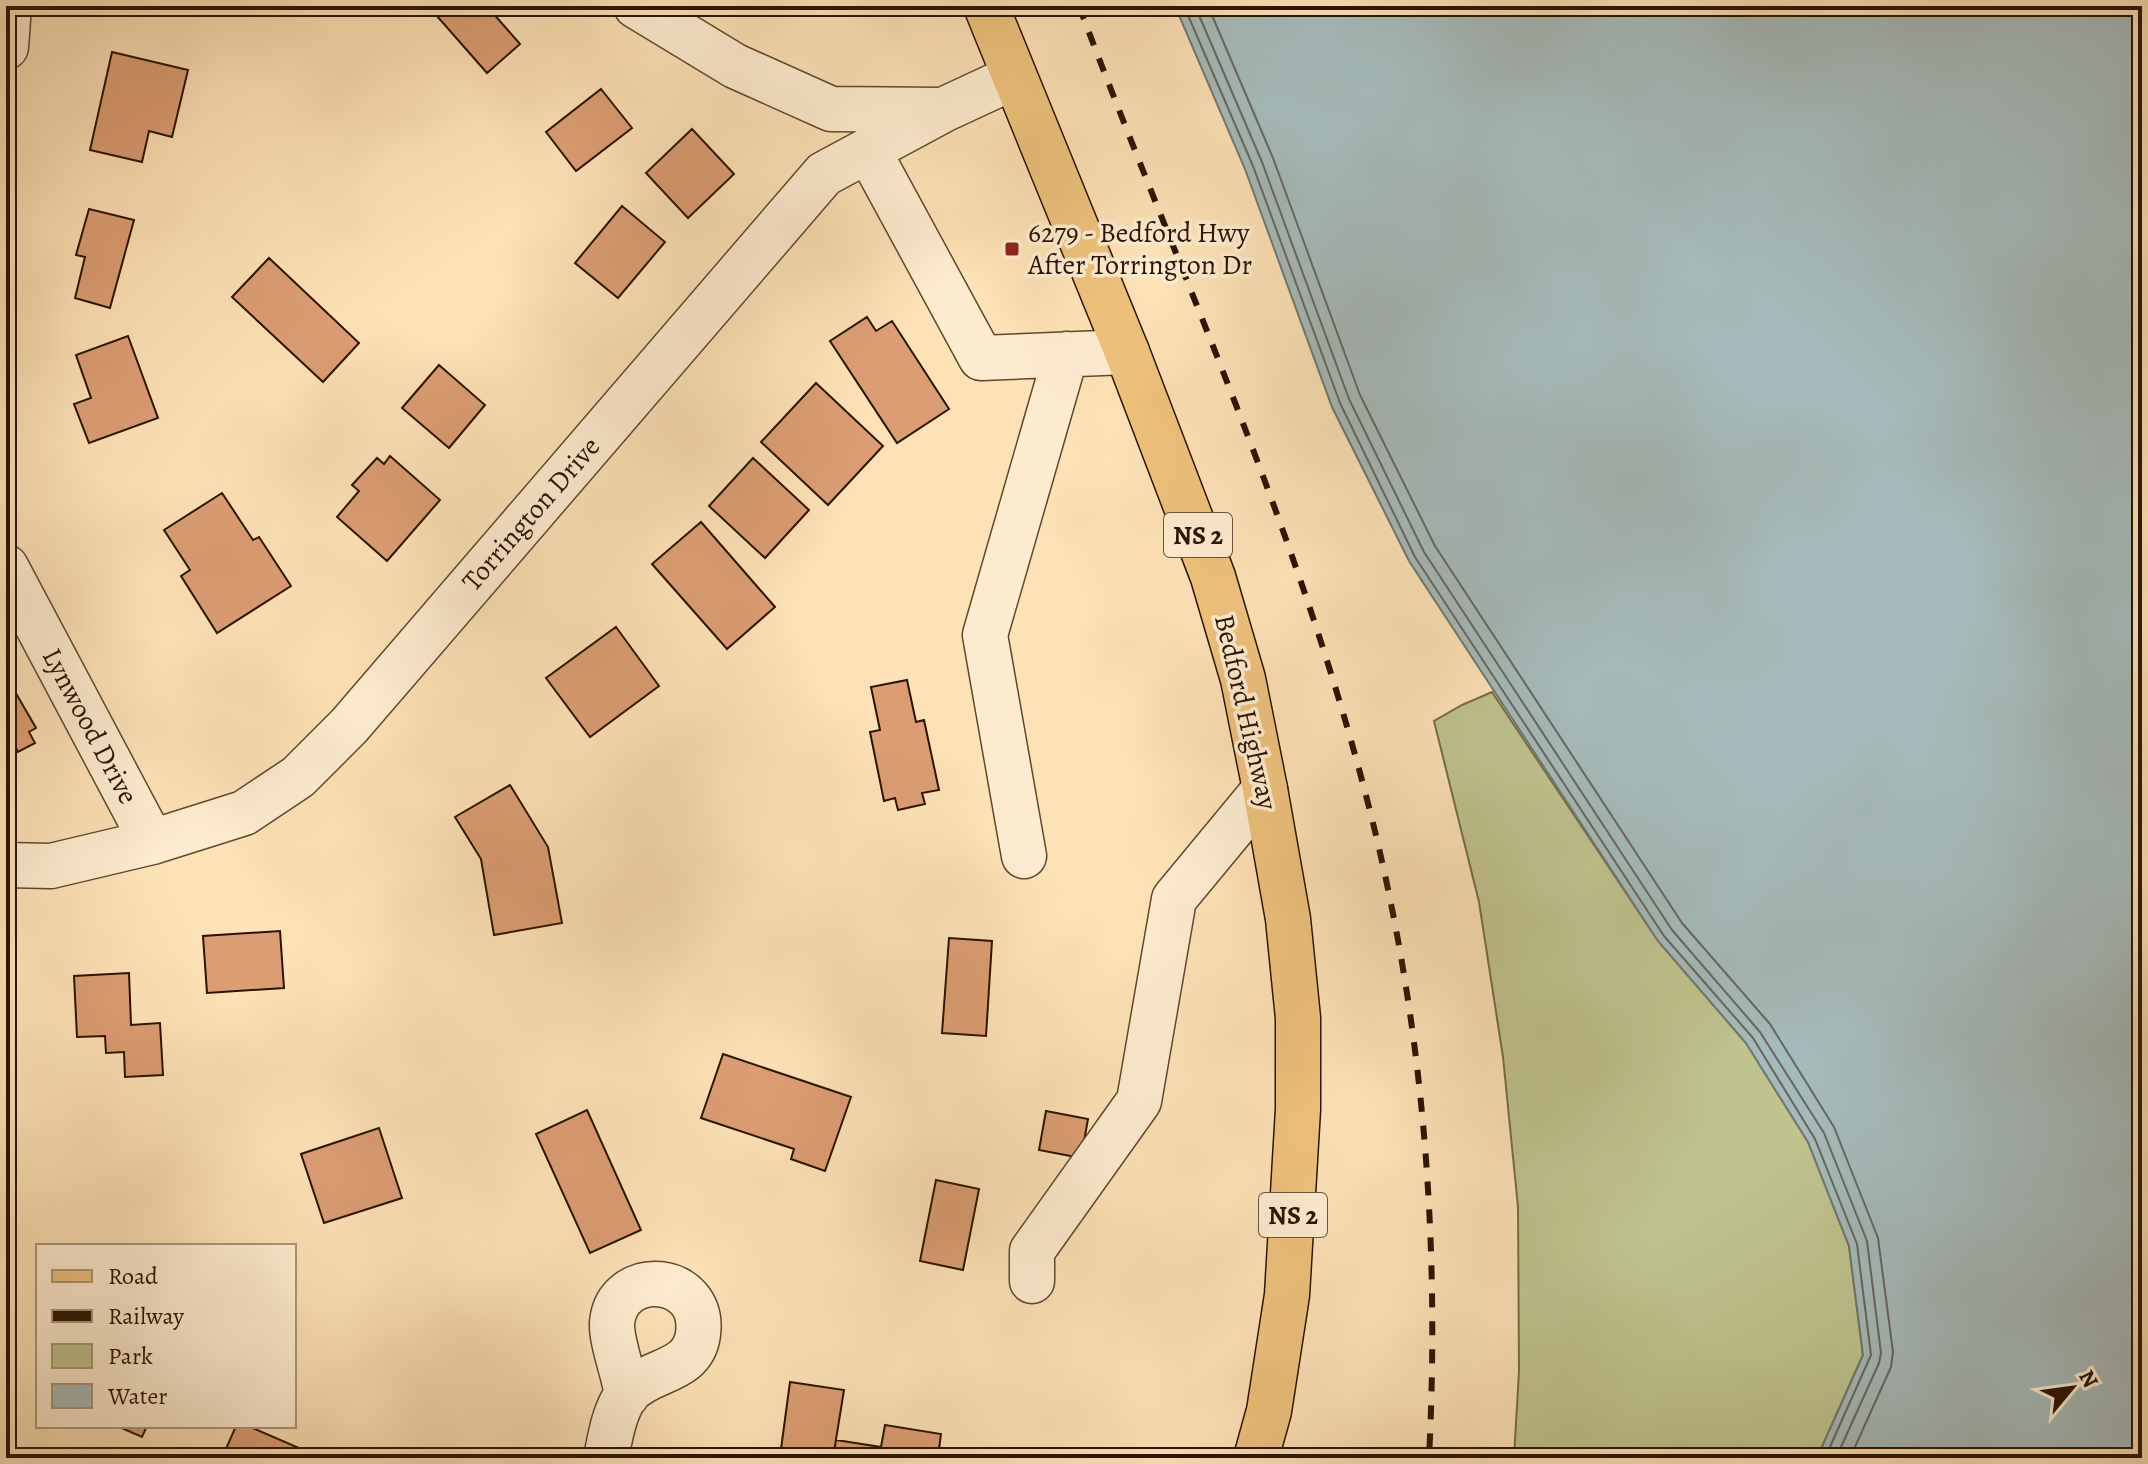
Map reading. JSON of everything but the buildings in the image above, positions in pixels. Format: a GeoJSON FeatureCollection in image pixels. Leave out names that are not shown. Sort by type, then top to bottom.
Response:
{"type":"FeatureCollection","features":[{"type":"Feature","properties":{"kind":"main road","name":"Bedford Highway"},"geometry":{"type":"LineString","coordinates":[[986,6],[1127,352],[1213,577],[1243,679],[1265,789],[1288,919],[1298,1018],[1298,1109],[1287,1295],[1269,1411],[1256,1458]]}},
{"type":"Feature","properties":{"kind":"street"},"geometry":{"type":"LineString","coordinates":[[6,47],[9,6]]}},
{"type":"Feature","properties":{"kind":"street"},"geometry":{"type":"LineString","coordinates":[[636,6],[735,66],[831,109],[943,110]]}},
{"type":"Feature","properties":{"kind":"street","name":"Torrington Drive"},"geometry":{"type":"LineString","coordinates":[[6,865],[51,866],[152,842],[244,813],[298,777],[349,726],[824,174],[943,110],[1014,77]]}},
{"type":"Feature","properties":{"kind":"street"},"geometry":{"type":"LineString","coordinates":[[868,150],[981,358],[1127,352]]}},
{"type":"Feature","properties":{"kind":"street"},"geometry":{"type":"LineString","coordinates":[[1024,856],[985,635],[1066,354]]}},
{"type":"Feature","properties":{"kind":"street","name":"Lynwood Drive"},"geometry":{"type":"LineString","coordinates":[[6,567],[152,842]]}},
{"type":"Feature","properties":{"kind":"street"},"geometry":{"type":"LineString","coordinates":[[1032,1281],[1032,1251],[1139,1101],[1174,899],[1265,789]]}},
{"type":"Feature","properties":{"kind":"street"},"geometry":{"type":"LineString","coordinates":[[606,1458],[617,1417],[627,1395]]}},
{"type":"Feature","properties":{"kind":"green space"},"geometry":{"type":"Polygon","coordinates":[[[1492,692],[1658,941],[1746,1043],[1808,1142],[1849,1246],[1863,1355],[1817,1458],[1514,1458],[1519,1371],[1518,1207],[1503,1057],[1479,902],[1434,721],[1492,692]]]}},
{"type":"Feature","properties":{"kind":"water"},"geometry":{"type":"Polygon","coordinates":[[[1175,6],[2142,6],[2142,1458],[1817,1458],[1863,1355],[1849,1246],[1808,1142],[1746,1043],[1658,941],[1409,561],[1332,407],[1245,169],[1175,6]]]}},
{"type":"Feature","properties":{"kind":"railway"},"geometry":{"type":"LineString","coordinates":[[1079,6],[1275,509],[1311,611],[1372,819],[1404,977],[1424,1136],[1432,1297],[1429,1458]]}},
{"type":"Feature","properties":{"kind":"place","name":"6279 - Bedford Hwy After Torrington Dr"},"geometry":{"type":"Point","coordinates":[1012,249]}}]}
